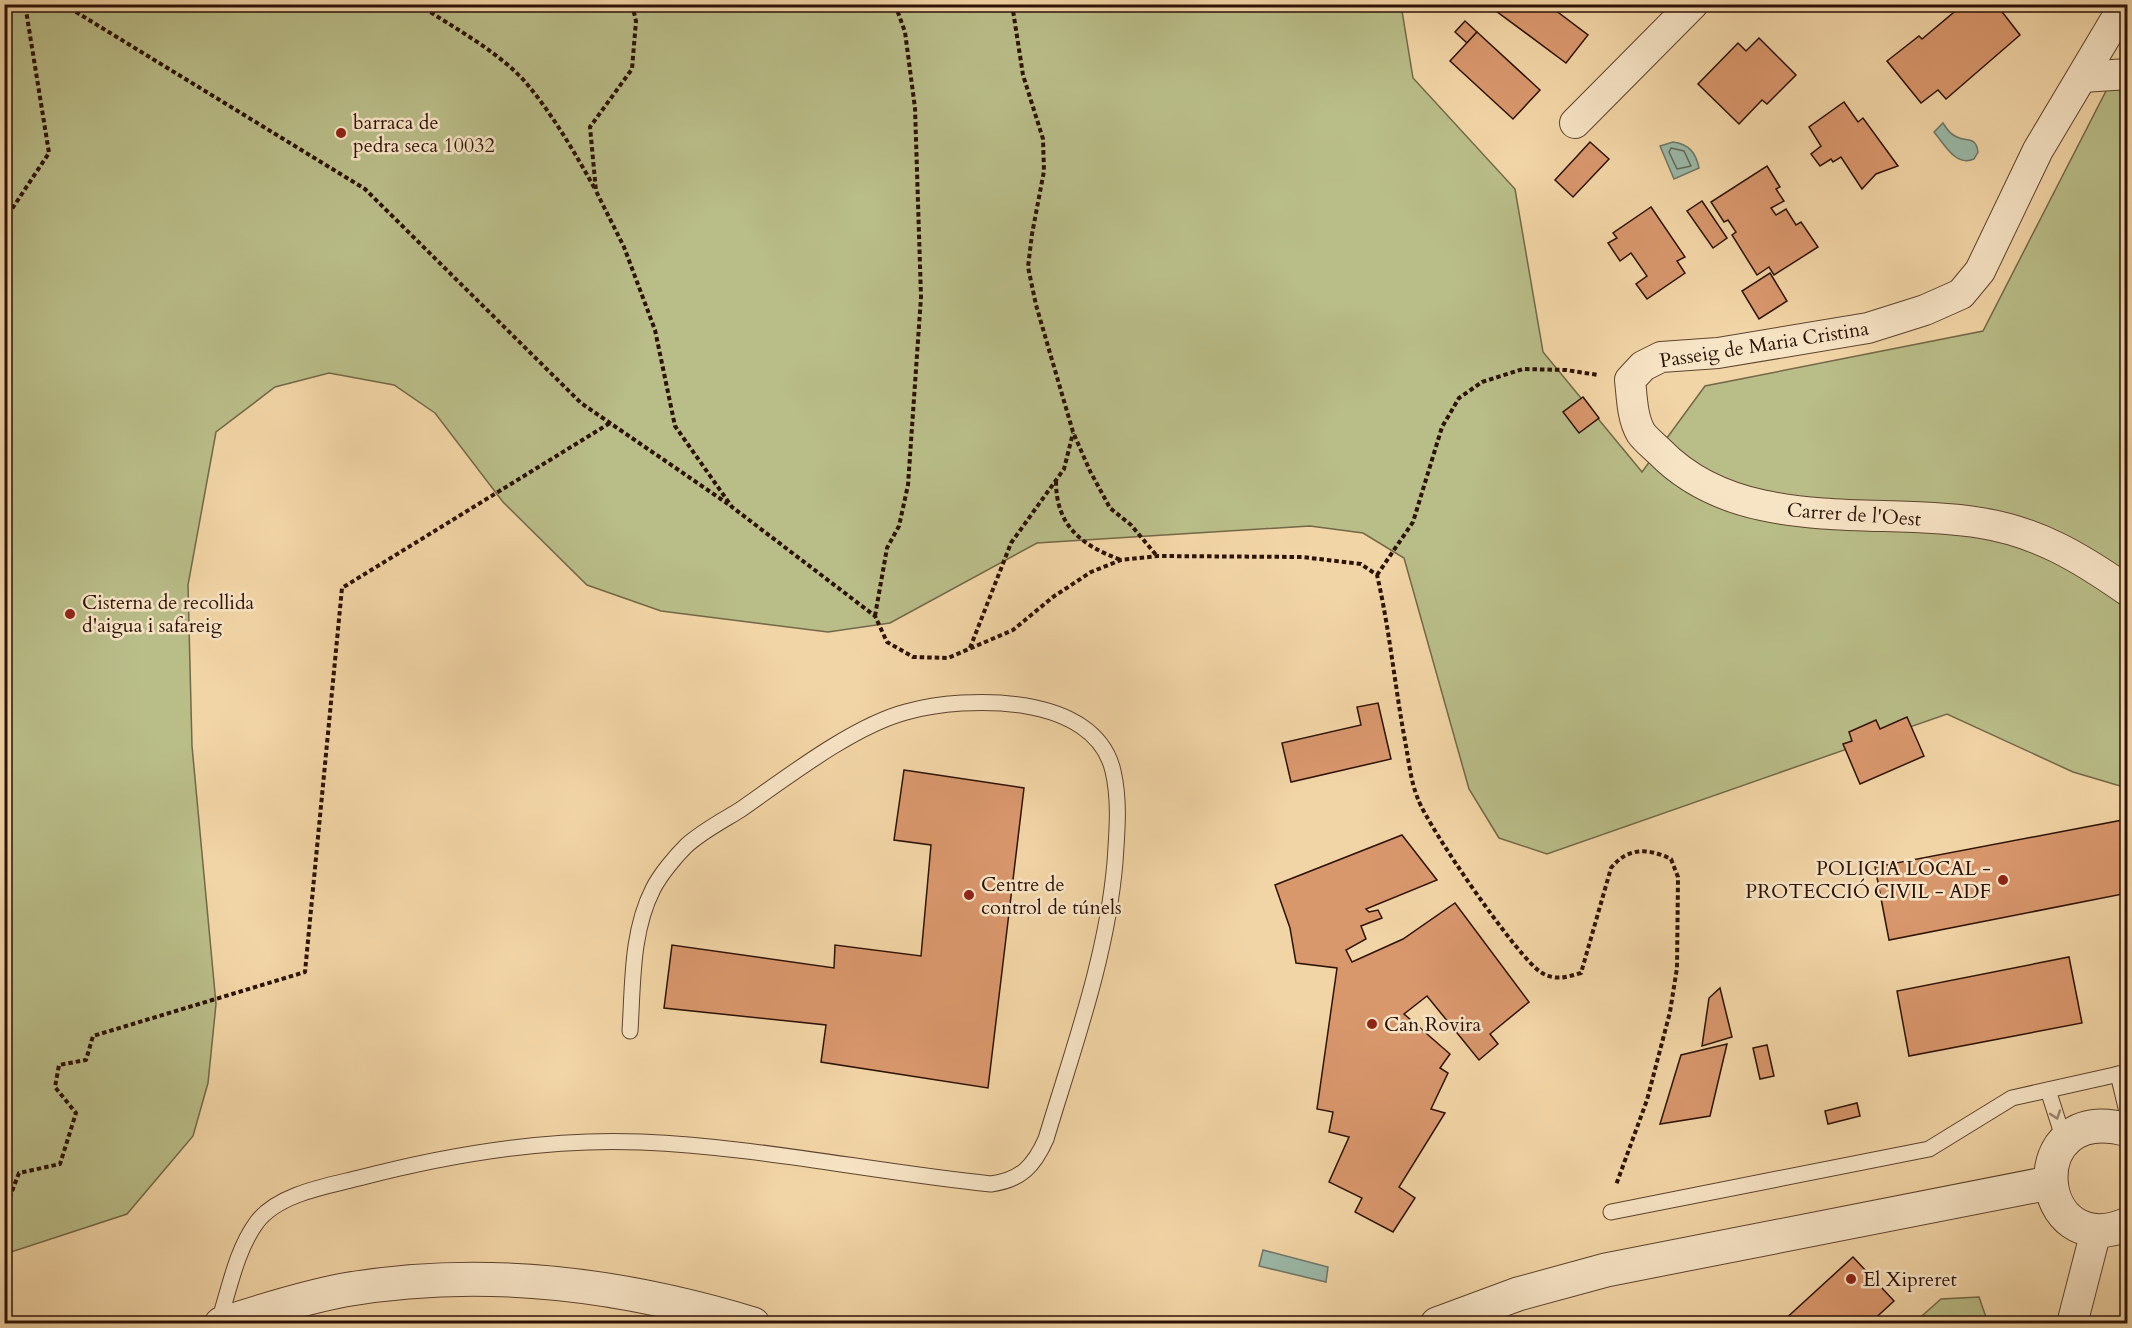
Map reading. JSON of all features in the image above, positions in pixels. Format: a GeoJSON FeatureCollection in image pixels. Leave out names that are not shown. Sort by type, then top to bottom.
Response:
{"type":"FeatureCollection","features":[{"type":"Feature","properties":{"kind":"street"},"geometry":{"type":"LineString","coordinates":[[1575,123],[1693,4]]}},
{"type":"Feature","properties":{"kind":"street","name":"Passeig de Maria Cristina"},"geometry":{"type":"LineString","coordinates":[[1630,380],[1643,366],[1661,357],[1718,353],[1868,328],[1925,310],[1961,294],[1985,262],[2038,150],[2125,4]]}},
{"type":"Feature","properties":{"kind":"street"},"geometry":{"type":"LineString","coordinates":[[2083,77],[2127,74]]}},
{"type":"Feature","properties":{"kind":"street","name":"Carrer de l'Oest"},"geometry":{"type":"LineString","coordinates":[[1630,380],[1633,407],[1641,432],[1668,460],[1694,480],[1732,496],[1776,508],[1821,514],[1980,523],[2033,535],[2092,566],[2127,591]]}},
{"type":"Feature","properties":{"kind":"street"},"geometry":{"type":"LineString","coordinates":[[2127,1130],[2096,1125],[2079,1130],[2064,1140],[2050,1168],[2049,1183],[2053,1200],[2064,1215],[2076,1224],[2096,1231],[2114,1230],[2127,1224]]}},
{"type":"Feature","properties":{"kind":"street"},"geometry":{"type":"LineString","coordinates":[[1437,1323],[1518,1294],[1606,1270],[2049,1183]]}},
{"type":"Feature","properties":{"kind":"street"},"geometry":{"type":"LineString","coordinates":[[2072,1323],[2096,1231]]}},
{"type":"Feature","properties":{"kind":"street"},"geometry":{"type":"LineString","coordinates":[[219,1323],[342,1291],[404,1282],[477,1278],[542,1280],[598,1287],[663,1299],[753,1323]]}},
{"type":"Feature","properties":{"kind":"lane"},"geometry":{"type":"LineString","coordinates":[[219,1323],[241,1254],[257,1222],[273,1208],[326,1187],[435,1159],[575,1142],[639,1142],[743,1151],[991,1184],[1007,1182],[1025,1172],[1037,1160],[1046,1139],[1107,922],[1118,832],[1113,771],[1106,751],[1098,739],[1064,716],[1045,708],[1021,704],[967,705],[906,712],[839,744],[686,846],[654,887],[639,927],[630,1031]]}},
{"type":"Feature","properties":{"kind":"lane"},"geometry":{"type":"LineString","coordinates":[[1611,1212],[1929,1149],[2012,1098],[2123,1073],[2127,1116]]}},
{"type":"Feature","properties":{"kind":"lane"},"geometry":{"type":"LineString","coordinates":[[2048,1090],[2064,1140]]}},
{"type":"Feature","properties":{"kind":"path"},"geometry":{"type":"LineString","coordinates":[[4,221],[49,153],[25,4]]}},
{"type":"Feature","properties":{"kind":"path"},"geometry":{"type":"LineString","coordinates":[[63,4],[365,189],[581,403],[732,507],[874,616],[887,642],[913,657],[948,658],[1013,630],[1053,597],[1091,572],[1121,560],[1158,556],[1260,555],[1340,560],[1361,564],[1377,575],[1386,613],[1396,698],[1417,798],[1428,821],[1492,914],[1541,973],[1560,980],[1581,973],[1611,868],[1619,858],[1645,850],[1658,853],[1671,859],[1678,876],[1677,968],[1670,1012],[1647,1100],[1611,1198],[1611,1212]]}},
{"type":"Feature","properties":{"kind":"path"},"geometry":{"type":"LineString","coordinates":[[418,4],[501,61],[526,83],[575,154],[624,247],[655,330],[675,426],[732,507]]}},
{"type":"Feature","properties":{"kind":"path"},"geometry":{"type":"LineString","coordinates":[[596,191],[590,127],[632,69],[636,21],[632,4]]}},
{"type":"Feature","properties":{"kind":"path"},"geometry":{"type":"LineString","coordinates":[[874,616],[887,548],[899,526],[908,485],[921,297],[915,108],[905,32],[895,4]]}},
{"type":"Feature","properties":{"kind":"path"},"geometry":{"type":"LineString","coordinates":[[1012,4],[1023,75],[1043,139],[1044,171],[1028,267],[1043,334],[1073,432],[1090,471],[1110,508],[1131,525],[1158,556]]}},
{"type":"Feature","properties":{"kind":"path"},"geometry":{"type":"LineString","coordinates":[[1377,575],[1394,554],[1413,522],[1442,427],[1459,398],[1482,382],[1523,369],[1566,370],[1630,380]]}},
{"type":"Feature","properties":{"kind":"path"},"geometry":{"type":"LineString","coordinates":[[4,1212],[19,1173],[60,1164],[76,1113],[56,1087],[59,1065],[86,1060],[93,1036],[305,972],[342,588],[610,423]]}},
{"type":"Feature","properties":{"kind":"path"},"geometry":{"type":"LineString","coordinates":[[970,648],[1011,543],[1064,469],[1073,432]]}},
{"type":"Feature","properties":{"kind":"path"},"geometry":{"type":"LineString","coordinates":[[1056,480],[1061,516],[1075,535],[1090,546],[1121,560]]}},
{"type":"Feature","properties":{"kind":"green space"},"geometry":{"type":"Polygon","coordinates":[[[4,5],[1401,5],[1413,78],[1515,189],[1543,352],[1642,472],[1705,386],[1983,331],[2127,50],[2127,788],[2073,772],[1947,714],[1547,854],[1499,838],[1469,789],[1404,558],[1363,533],[1310,526],[1037,543],[890,623],[828,632],[661,611],[587,585],[503,502],[435,413],[394,385],[329,373],[275,387],[216,432],[188,585],[192,746],[216,1004],[208,1083],[193,1136],[127,1214],[5,1254],[4,5]]]}},
{"type":"Feature","properties":{"kind":"green space"},"geometry":{"type":"Polygon","coordinates":[[[1979,1297],[1988,1323],[1914,1323],[1941,1299],[1979,1297]]]}},
{"type":"Feature","properties":{"kind":"water"},"geometry":{"type":"Polygon","coordinates":[[[1943,123],[1955,136],[1970,140],[1975,144],[1978,152],[1974,159],[1962,160],[1951,153],[1934,132],[1943,123]]]}},
{"type":"Feature","properties":{"kind":"water"},"geometry":{"type":"Polygon","coordinates":[[[1673,142],[1691,150],[1699,168],[1674,179],[1660,146],[1673,142]]]}},
{"type":"Feature","properties":{"kind":"water"},"geometry":{"type":"Polygon","coordinates":[[[1263,1250],[1328,1267],[1326,1282],[1259,1266],[1263,1250]]]}},
{"type":"Feature","properties":{"kind":"building"},"geometry":{"type":"Polygon","coordinates":[[[1495,4],[1547,4],[1588,35],[1566,63],[1492,8],[1495,4]]]}},
{"type":"Feature","properties":{"kind":"building"},"geometry":{"type":"Polygon","coordinates":[[[1958,4],[1996,4],[2020,35],[1946,99],[1938,90],[1921,103],[1887,61],[1919,36],[1922,39],[1960,7],[1958,4]]]}},
{"type":"Feature","properties":{"kind":"building"},"geometry":{"type":"Polygon","coordinates":[[[1465,21],[1477,32],[1467,43],[1455,32],[1465,21]]]}},
{"type":"Feature","properties":{"kind":"building"},"geometry":{"type":"Polygon","coordinates":[[[1477,32],[1540,90],[1513,119],[1450,61],[1477,32]]]}},
{"type":"Feature","properties":{"kind":"building"},"geometry":{"type":"Polygon","coordinates":[[[1759,38],[1796,75],[1767,104],[1762,100],[1739,124],[1698,84],[1738,43],[1746,51],[1759,38]]]}},
{"type":"Feature","properties":{"kind":"building"},"geometry":{"type":"Polygon","coordinates":[[[1844,102],[1858,122],[1863,118],[1898,166],[1876,174],[1862,189],[1841,157],[1833,162],[1831,159],[1820,166],[1811,154],[1821,146],[1809,127],[1844,102]]]}},
{"type":"Feature","properties":{"kind":"building"},"geometry":{"type":"Polygon","coordinates":[[[1590,142],[1609,159],[1573,197],[1555,180],[1590,142]]]}},
{"type":"Feature","properties":{"kind":"building"},"geometry":{"type":"Polygon","coordinates":[[[1767,166],[1780,187],[1776,189],[1784,201],[1771,208],[1776,215],[1786,209],[1796,225],[1801,222],[1818,247],[1774,275],[1769,267],[1757,275],[1732,235],[1736,232],[1728,220],[1724,222],[1711,202],[1767,166]]]}},
{"type":"Feature","properties":{"kind":"building"},"geometry":{"type":"Polygon","coordinates":[[[1702,201],[1727,238],[1713,248],[1687,211],[1702,201]]]}},
{"type":"Feature","properties":{"kind":"building"},"geometry":{"type":"Polygon","coordinates":[[[1651,207],[1685,257],[1677,261],[1685,273],[1647,299],[1636,284],[1647,276],[1631,253],[1620,261],[1608,243],[1617,238],[1613,233],[1651,207]]]}},
{"type":"Feature","properties":{"kind":"building"},"geometry":{"type":"Polygon","coordinates":[[[1770,273],[1787,301],[1759,319],[1742,291],[1770,273]]]}},
{"type":"Feature","properties":{"kind":"building"},"geometry":{"type":"Polygon","coordinates":[[[1583,397],[1599,418],[1579,433],[1563,412],[1583,397]]]}},
{"type":"Feature","properties":{"kind":"building"},"geometry":{"type":"Polygon","coordinates":[[[1378,703],[1391,759],[1291,782],[1282,743],[1361,725],[1357,707],[1378,703]]]}},
{"type":"Feature","properties":{"kind":"building"},"geometry":{"type":"Polygon","coordinates":[[[1907,717],[1924,756],[1860,784],[1843,744],[1852,741],[1849,732],[1876,720],[1880,729],[1907,717]]]}},
{"type":"Feature","properties":{"kind":"building","name":"Centre de control de túnels"},"geometry":{"type":"Polygon","coordinates":[[[904,770],[1024,788],[988,1088],[821,1062],[826,1025],[664,1008],[672,945],[834,968],[835,945],[921,956],[931,845],[894,840],[904,770]]]}},
{"type":"Feature","properties":{"kind":"building","name":"POLICIA LOCAL - PROTECCIÓ CIVIL - ADF"},"geometry":{"type":"Polygon","coordinates":[[[2128,819],[2128,893],[1889,940],[1875,867],[2128,819]]]}},
{"type":"Feature","properties":{"kind":"building","name":"Can Rovira"},"geometry":{"type":"Polygon","coordinates":[[[1402,835],[1437,880],[1366,909],[1369,912],[1378,910],[1382,918],[1361,926],[1366,939],[1346,950],[1352,962],[1403,939],[1455,903],[1529,1002],[1490,1034],[1498,1044],[1479,1060],[1427,996],[1404,1014],[1450,1054],[1440,1068],[1448,1073],[1431,1109],[1445,1113],[1399,1187],[1415,1198],[1393,1232],[1355,1212],[1362,1198],[1329,1182],[1349,1137],[1329,1132],[1333,1112],[1317,1109],[1337,968],[1296,963],[1290,928],[1275,885],[1402,835]]]}},
{"type":"Feature","properties":{"kind":"building"},"geometry":{"type":"Polygon","coordinates":[[[2069,957],[2082,1023],[1909,1056],[1897,991],[2069,957]]]}},
{"type":"Feature","properties":{"kind":"building"},"geometry":{"type":"Polygon","coordinates":[[[1720,988],[1732,1037],[1702,1046],[1709,998],[1720,988]]]}},
{"type":"Feature","properties":{"kind":"building"},"geometry":{"type":"Polygon","coordinates":[[[1727,1044],[1710,1116],[1660,1124],[1681,1055],[1727,1044]]]}},
{"type":"Feature","properties":{"kind":"building"},"geometry":{"type":"Polygon","coordinates":[[[1767,1045],[1774,1076],[1760,1079],[1753,1048],[1767,1045]]]}},
{"type":"Feature","properties":{"kind":"building"},"geometry":{"type":"Polygon","coordinates":[[[1857,1103],[1860,1116],[1828,1124],[1825,1111],[1857,1103]]]}},
{"type":"Feature","properties":{"kind":"building","name":"El Xipreret"},"geometry":{"type":"Polygon","coordinates":[[[1853,1257],[1894,1301],[1869,1324],[1772,1324],[1778,1318],[1782,1322],[1853,1257]]]}},
{"type":"Feature","properties":{"kind":"place","name":"barraca de pedra seca 10032"},"geometry":{"type":"Point","coordinates":[341,133]}},
{"type":"Feature","properties":{"kind":"place","name":"Cisterna de recollida d'aigua i safareig"},"geometry":{"type":"Point","coordinates":[70,614]}},
{"type":"Feature","properties":{"kind":"place","name":"POLICIA LOCAL - PROTECCIÓ CIVIL - ADF"},"geometry":{"type":"Point","coordinates":[2003,880]}},
{"type":"Feature","properties":{"kind":"place","name":"Centre de control de túnels"},"geometry":{"type":"Point","coordinates":[969,895]}},
{"type":"Feature","properties":{"kind":"place","name":"Can Rovira"},"geometry":{"type":"Point","coordinates":[1372,1024]}},
{"type":"Feature","properties":{"kind":"place","name":"El Xipreret"},"geometry":{"type":"Point","coordinates":[1851,1279]}}]}
